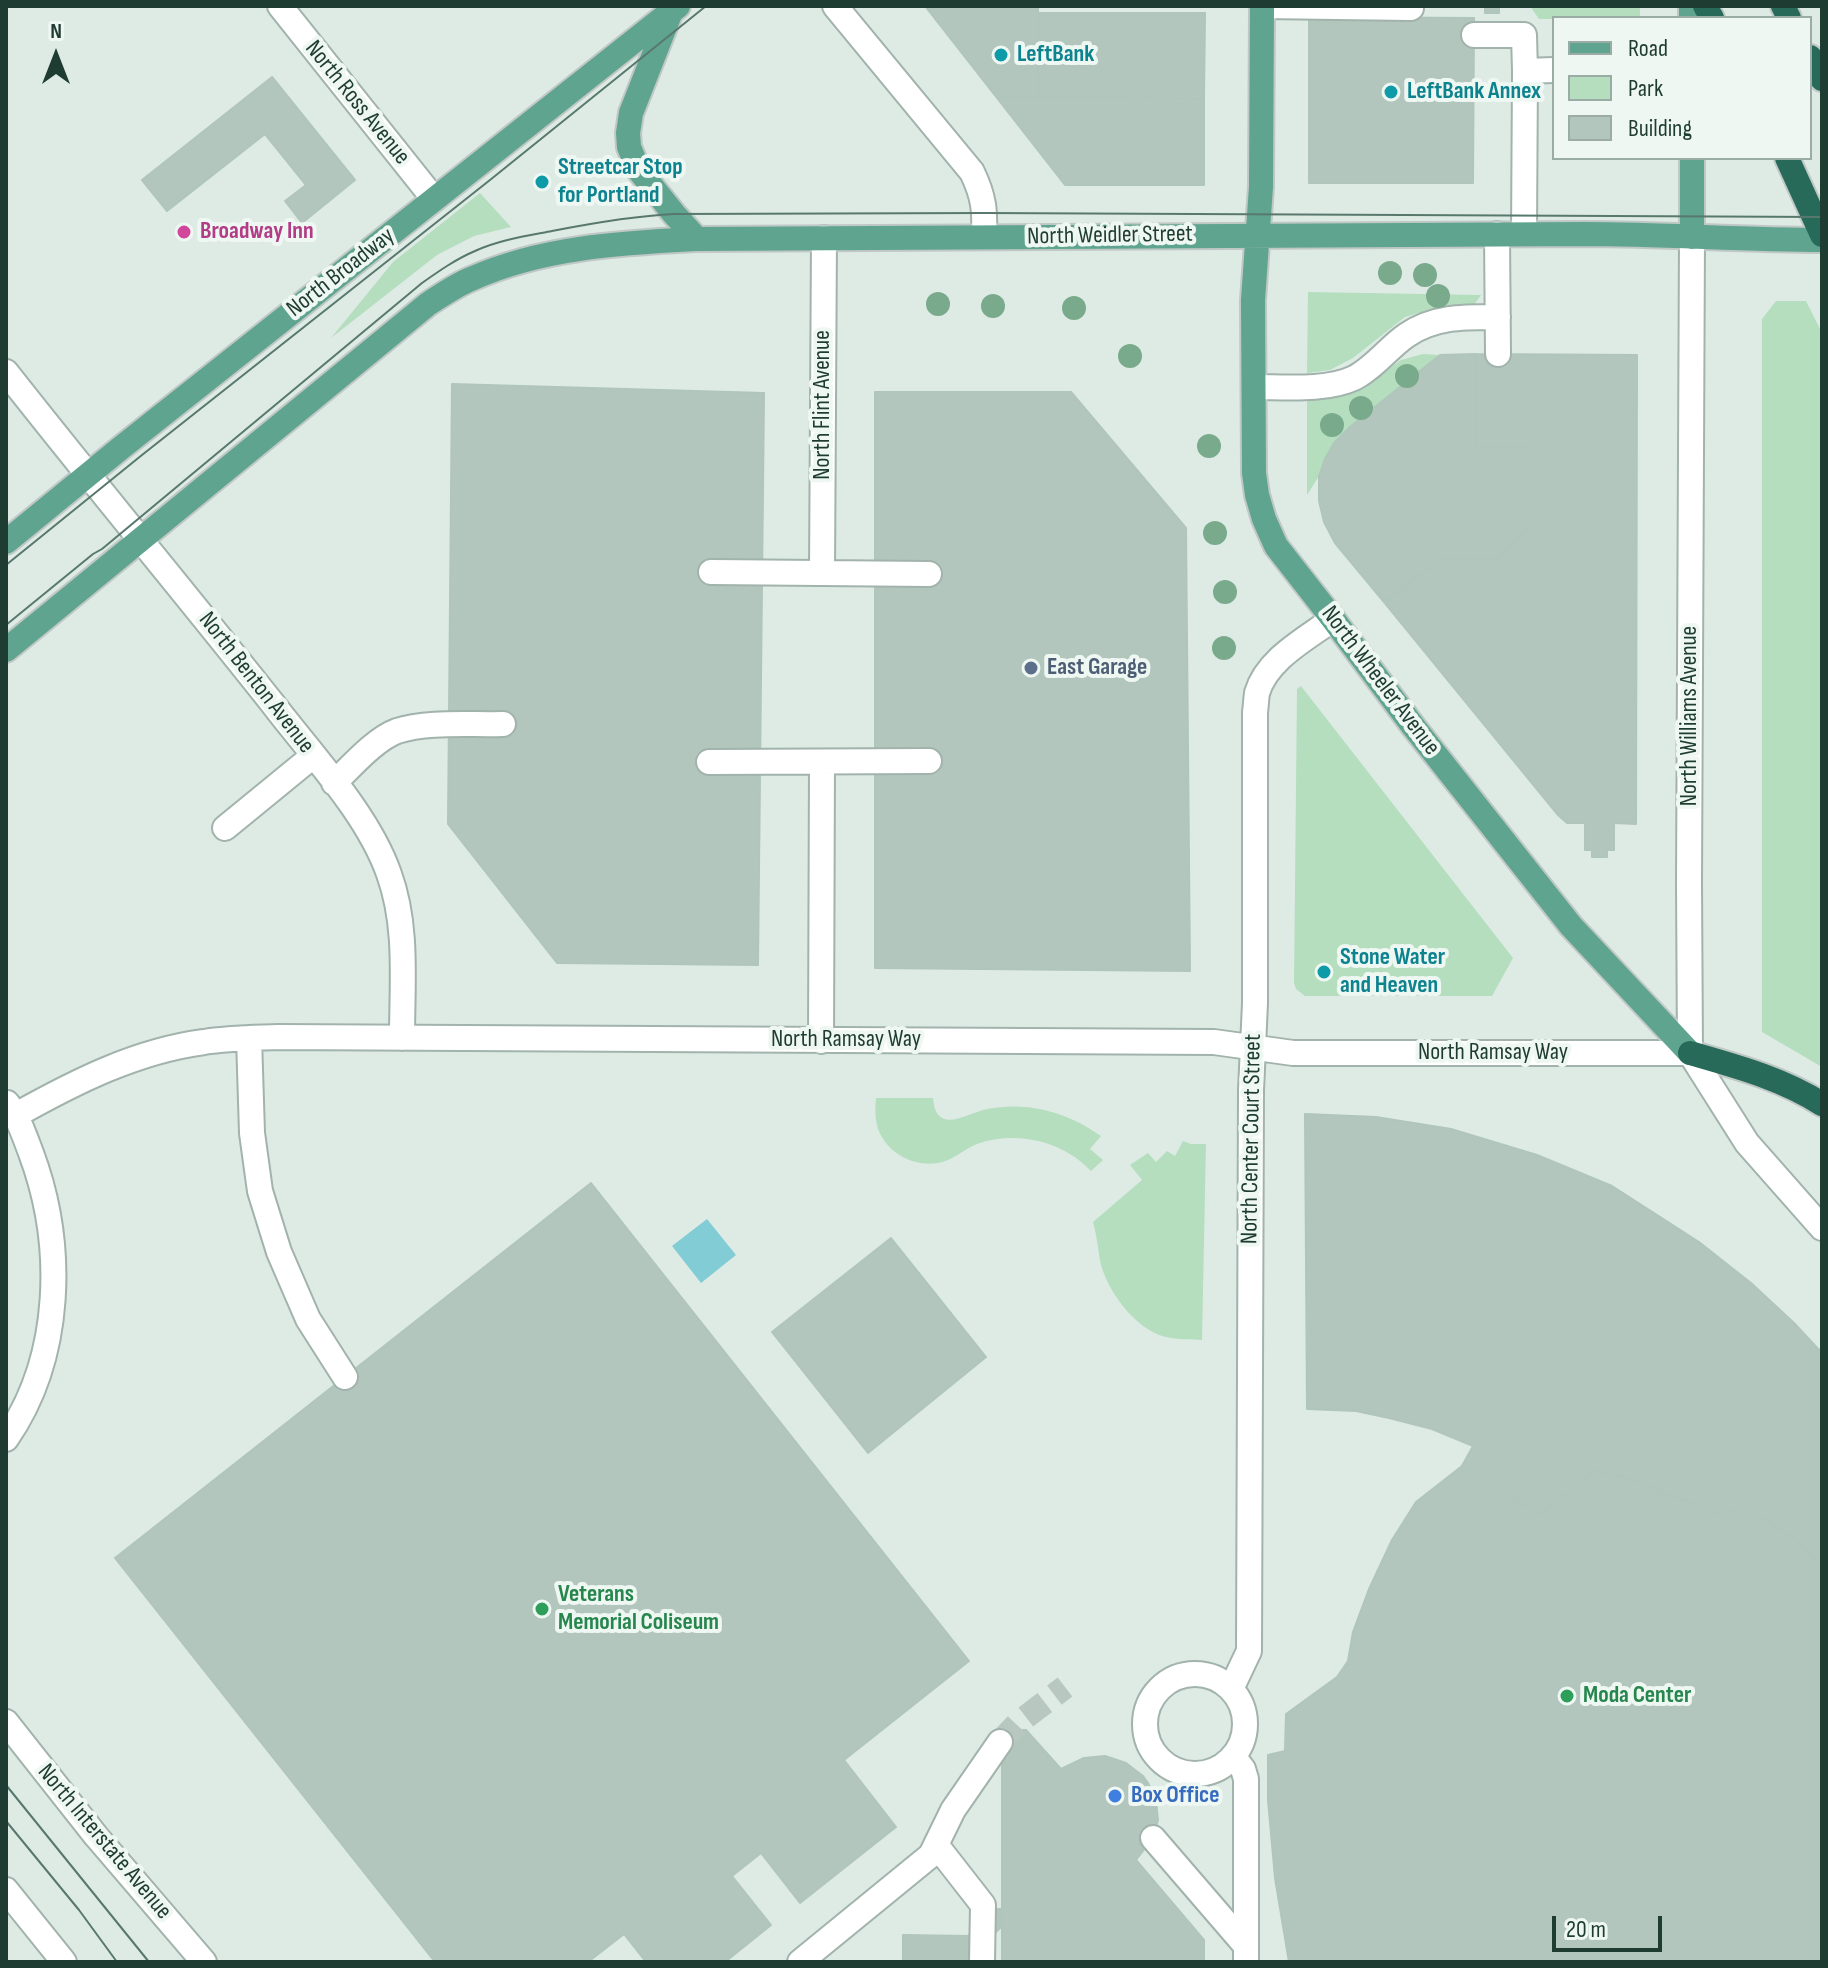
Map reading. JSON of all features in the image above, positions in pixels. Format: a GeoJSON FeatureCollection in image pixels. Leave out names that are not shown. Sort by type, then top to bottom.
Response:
{"type":"FeatureCollection","features":[{"type":"Feature","properties":{"kind":"highway"},"geometry":{"type":"LineString","coordinates":[[1812,61],[1822,79]]}},
{"type":"Feature","properties":{"kind":"highway"},"geometry":{"type":"LineString","coordinates":[[1788,160],[1822,237]]}},
{"type":"Feature","properties":{"kind":"highway"},"geometry":{"type":"LineString","coordinates":[[1690,1053],[1750,1070],[1803,1092],[1822,1104]]}},
{"type":"Feature","properties":{"kind":"main road","name":"North Wheeler Avenue"},"geometry":{"type":"LineString","coordinates":[[1262,6],[1261,187],[1253,300],[1254,473],[1264,519],[1276,546],[1571,926],[1690,1053]]}},
{"type":"Feature","properties":{"kind":"main road","name":"North Broadway"},"geometry":{"type":"LineString","coordinates":[[6,542],[675,9]]}},
{"type":"Feature","properties":{"kind":"main road"},"geometry":{"type":"LineString","coordinates":[[675,9],[631,113],[629,147],[638,169],[697,239]]}},
{"type":"Feature","properties":{"kind":"main road","name":"North Williams Avenue"},"geometry":{"type":"LineString","coordinates":[[1692,160],[1692,237]]}},
{"type":"Feature","properties":{"kind":"main road","name":"North Weidler Street"},"geometry":{"type":"LineString","coordinates":[[141,540],[428,304],[469,279],[530,259],[608,245],[697,239],[1497,234],[1640,234],[1778,240],[1822,237]]}},
{"type":"Feature","properties":{"kind":"main road"},"geometry":{"type":"LineString","coordinates":[[6,650],[141,540]]}},
{"type":"Feature","properties":{"kind":"street","name":"North Ross Avenue"},"geometry":{"type":"LineString","coordinates":[[280,6],[434,199]]}},
{"type":"Feature","properties":{"kind":"street"},"geometry":{"type":"LineString","coordinates":[[835,6],[972,172],[981,191],[985,213],[984,237]]}},
{"type":"Feature","properties":{"kind":"street"},"geometry":{"type":"LineString","coordinates":[[1262,6],[1411,6]]}},
{"type":"Feature","properties":{"kind":"street"},"geometry":{"type":"LineString","coordinates":[[1474,35],[1524,35],[1524,234]]}},
{"type":"Feature","properties":{"kind":"street"},"geometry":{"type":"LineString","coordinates":[[1525,71],[1552,70]]}},
{"type":"Feature","properties":{"kind":"street"},"geometry":{"type":"LineString","coordinates":[[1497,234],[1498,354]]}},
{"type":"Feature","properties":{"kind":"street","name":"North Williams Avenue"},"geometry":{"type":"LineString","coordinates":[[1690,1053],[1692,237]]}},
{"type":"Feature","properties":{"kind":"street","name":"North Flint Avenue"},"geometry":{"type":"LineString","coordinates":[[822,573],[824,238]]}},
{"type":"Feature","properties":{"kind":"street"},"geometry":{"type":"LineString","coordinates":[[1255,387],[1315,387],[1353,378],[1408,335],[1426,325],[1462,317],[1498,317]]}},
{"type":"Feature","properties":{"kind":"street","name":"North Benton Avenue"},"geometry":{"type":"LineString","coordinates":[[6,372],[354,809],[380,853],[395,898],[402,946],[402,1038]]}},
{"type":"Feature","properties":{"kind":"street"},"geometry":{"type":"LineString","coordinates":[[711,572],[929,574]]}},
{"type":"Feature","properties":{"kind":"street","name":"North Center Court Street"},"geometry":{"type":"LineString","coordinates":[[1231,1689],[1249,1651],[1255,712],[1257,694],[1270,669],[1333,619]]}},
{"type":"Feature","properties":{"kind":"street"},"geometry":{"type":"LineString","coordinates":[[334,783],[376,744],[395,732],[426,726],[503,724]]}},
{"type":"Feature","properties":{"kind":"street"},"geometry":{"type":"LineString","coordinates":[[225,828],[313,756]]}},
{"type":"Feature","properties":{"kind":"street"},"geometry":{"type":"LineString","coordinates":[[709,762],[929,761]]}},
{"type":"Feature","properties":{"kind":"street"},"geometry":{"type":"LineString","coordinates":[[821,1041],[822,762]]}},
{"type":"Feature","properties":{"kind":"street"},"geometry":{"type":"LineString","coordinates":[[249,1038],[252,1133],[260,1191],[279,1252],[308,1319],[345,1377]]}},
{"type":"Feature","properties":{"kind":"street","name":"North Ramsay Way"},"geometry":{"type":"LineString","coordinates":[[11,1108],[137,1058],[203,1042],[249,1038],[1214,1042],[1293,1053],[1690,1053]]}},
{"type":"Feature","properties":{"kind":"street"},"geometry":{"type":"LineString","coordinates":[[1690,1053],[1747,1143],[1822,1228]]}},
{"type":"Feature","properties":{"kind":"street"},"geometry":{"type":"LineString","coordinates":[[6,1439],[31,1392],[43,1356],[53,1307],[54,1279],[52,1248],[38,1172],[11,1108]]}},
{"type":"Feature","properties":{"kind":"street"},"geometry":{"type":"LineString","coordinates":[[1194,1674],[1211,1676],[1231,1689],[1245,1717],[1241,1744],[1233,1756],[1222,1766],[1205,1773],[1188,1774],[1171,1768],[1158,1758],[1145,1729],[1146,1712],[1154,1695],[1167,1682],[1194,1674]]}},
{"type":"Feature","properties":{"kind":"street","name":"North Interstate Avenue"},"geometry":{"type":"LineString","coordinates":[[6,1722],[96,1836],[204,1962]]}},
{"type":"Feature","properties":{"kind":"street"},"geometry":{"type":"LineString","coordinates":[[800,1962],[931,1855],[953,1810],[1000,1742]]}},
{"type":"Feature","properties":{"kind":"street"},"geometry":{"type":"LineString","coordinates":[[1233,1756],[1246,1779],[1246,1954]]}},
{"type":"Feature","properties":{"kind":"street"},"geometry":{"type":"LineString","coordinates":[[1153,1838],[1246,1954]]}},
{"type":"Feature","properties":{"kind":"street"},"geometry":{"type":"LineString","coordinates":[[937,1846],[983,1905],[982,1962]]}},
{"type":"Feature","properties":{"kind":"street"},"geometry":{"type":"LineString","coordinates":[[6,1890],[64,1962]]}},
{"type":"Feature","properties":{"kind":"green space"},"geometry":{"type":"Polygon","coordinates":[[[1530,6],[1640,6],[1640,16],[1552,16],[1552,19],[1539,19],[1530,6]]]}},
{"type":"Feature","properties":{"kind":"green space"},"geometry":{"type":"Polygon","coordinates":[[[480,193],[511,227],[474,236],[437,255],[331,338],[393,262],[480,193]]]}},
{"type":"Feature","properties":{"kind":"green space"},"geometry":{"type":"Polygon","coordinates":[[[1308,292],[1481,295],[1474,305],[1435,308],[1405,317],[1353,358],[1330,370],[1307,373],[1308,292]]]}},
{"type":"Feature","properties":{"kind":"green space"},"geometry":{"type":"Polygon","coordinates":[[[1776,301],[1806,301],[1822,333],[1822,1067],[1762,1032],[1762,319],[1776,301]]]}},
{"type":"Feature","properties":{"kind":"green space"},"geometry":{"type":"Polygon","coordinates":[[[1423,354],[1440,355],[1334,443],[1307,495],[1307,401],[1353,393],[1401,360],[1423,354]]]}},
{"type":"Feature","properties":{"kind":"green space"},"geometry":{"type":"Polygon","coordinates":[[[1301,686],[1513,958],[1492,996],[1305,996],[1296,989],[1297,689],[1301,686]]]}},
{"type":"Feature","properties":{"kind":"green space"},"geometry":{"type":"Polygon","coordinates":[[[876,1098],[933,1098],[937,1113],[949,1120],[1002,1107],[1047,1110],[1101,1136],[1090,1149],[1103,1160],[1091,1171],[1067,1152],[1053,1146],[1023,1138],[1007,1138],[977,1144],[938,1163],[919,1163],[894,1151],[882,1138],[876,1121],[876,1098]]]}},
{"type":"Feature","properties":{"kind":"green space"},"geometry":{"type":"Polygon","coordinates":[[[1183,1141],[1206,1144],[1202,1340],[1159,1335],[1127,1311],[1105,1276],[1093,1222],[1142,1180],[1130,1165],[1148,1153],[1156,1162],[1167,1151],[1175,1156],[1183,1141]]]}},
{"type":"Feature","properties":{"kind":"water"},"geometry":{"type":"Polygon","coordinates":[[[707,1219],[736,1255],[701,1283],[672,1246],[707,1219]]]}},
{"type":"Feature","properties":{"kind":"building","name":"LeftBank"},"geometry":{"type":"Polygon","coordinates":[[[925,6],[1038,6],[1038,98],[997,98],[925,6]]]}},
{"type":"Feature","properties":{"kind":"building"},"geometry":{"type":"Polygon","coordinates":[[[1485,6],[1499,6],[1499,13],[1485,13],[1485,6]]]}},
{"type":"Feature","properties":{"kind":"building"},"geometry":{"type":"Polygon","coordinates":[[[1038,13],[1205,13],[1204,99],[1038,98],[1038,13]]]}},
{"type":"Feature","properties":{"kind":"building","name":"LeftBank Annex"},"geometry":{"type":"Polygon","coordinates":[[[1309,17],[1474,18],[1473,183],[1309,183],[1309,17]]]}},
{"type":"Feature","properties":{"kind":"building"},"geometry":{"type":"Polygon","coordinates":[[[272,77],[355,180],[302,223],[285,201],[306,185],[265,134],[167,211],[142,180],[272,77]]]}},
{"type":"Feature","properties":{"kind":"building"},"geometry":{"type":"Polygon","coordinates":[[[997,98],[1204,99],[1204,185],[1065,185],[997,98]]]}},
{"type":"Feature","properties":{"kind":"building"},"geometry":{"type":"Polygon","coordinates":[[[1476,354],[1476,447],[1528,447],[1528,528],[1498,558],[1442,558],[1384,602],[1335,543],[1324,522],[1319,501],[1319,476],[1325,459],[1334,443],[1350,427],[1440,355],[1476,354]]]}},
{"type":"Feature","properties":{"kind":"building"},"geometry":{"type":"Polygon","coordinates":[[[1476,354],[1637,355],[1636,824],[1614,823],[1614,850],[1607,850],[1607,857],[1592,857],[1592,850],[1585,850],[1585,823],[1567,823],[1558,815],[1384,602],[1442,558],[1498,558],[1528,528],[1528,447],[1476,447],[1476,354]]]}},
{"type":"Feature","properties":{"kind":"building"},"geometry":{"type":"Polygon","coordinates":[[[452,384],[764,393],[758,965],[557,963],[448,824],[452,384]]]}},
{"type":"Feature","properties":{"kind":"building","name":"East Garage"},"geometry":{"type":"Polygon","coordinates":[[[875,392],[1071,392],[1186,528],[1190,971],[875,968],[875,392]]]}},
{"type":"Feature","properties":{"kind":"building"},"geometry":{"type":"Polygon","coordinates":[[[1305,1114],[1376,1117],[1451,1129],[1537,1155],[1612,1186],[1699,1242],[1751,1283],[1822,1353],[1822,1564],[1792,1537],[1748,1508],[1716,1513],[1633,1480],[1595,1470],[1539,1515],[1462,1466],[1473,1446],[1432,1429],[1389,1418],[1356,1411],[1307,1409],[1305,1114]]]}},
{"type":"Feature","properties":{"kind":"building","name":"Veterans Memorial Coliseum"},"geometry":{"type":"Polygon","coordinates":[[[591,1183],[969,1661],[844,1760],[896,1827],[800,1903],[761,1853],[732,1876],[771,1925],[725,1962],[646,1962],[624,1934],[588,1962],[435,1962],[115,1558],[591,1183]]]}},
{"type":"Feature","properties":{"kind":"building"},"geometry":{"type":"Polygon","coordinates":[[[891,1238],[986,1357],[868,1453],[772,1332],[891,1238]]]}},
{"type":"Feature","properties":{"kind":"building","name":"Moda Center"},"geometry":{"type":"Polygon","coordinates":[[[1462,1466],[1539,1515],[1595,1470],[1633,1480],[1716,1513],[1748,1508],[1792,1537],[1822,1564],[1822,1962],[1289,1962],[1275,1878],[1268,1800],[1268,1755],[1285,1751],[1286,1714],[1337,1677],[1348,1661],[1353,1632],[1369,1589],[1392,1540],[1416,1502],[1462,1466]]]}},
{"type":"Feature","properties":{"kind":"building"},"geometry":{"type":"Polygon","coordinates":[[[1026,1730],[1061,1769],[1084,1758],[1105,1756],[1126,1763],[1143,1776],[1156,1801],[1158,1820],[1153,1838],[1136,1860],[1204,1940],[1204,1962],[1002,1962],[1002,1731],[1026,1730]]]}},
{"type":"Feature","properties":{"kind":"building"},"geometry":{"type":"Polygon","coordinates":[[[996,1909],[1002,1909],[1002,1926],[968,1960],[968,1936],[996,1909]]]}},
{"type":"Feature","properties":{"kind":"building"},"geometry":{"type":"Polygon","coordinates":[[[903,1935],[968,1936],[968,1962],[903,1962],[903,1935]]]}},
{"type":"Feature","properties":{"kind":"tunnel"},"geometry":{"type":"LineString","coordinates":[[1000,1742],[1018,1723],[1065,1687]]}},
{"type":"Feature","properties":{"kind":"tram line"},"geometry":{"type":"LineString","coordinates":[[6,565],[706,6]]}},
{"type":"Feature","properties":{"kind":"tram line"},"geometry":{"type":"LineString","coordinates":[[6,625],[422,283],[468,254],[513,239],[613,220],[674,214],[1822,217]]}},
{"type":"Feature","properties":{"kind":"tram line"},"geometry":{"type":"LineString","coordinates":[[6,1785],[149,1962]]}},
{"type":"Feature","properties":{"kind":"tram line"},"geometry":{"type":"LineString","coordinates":[[6,1821],[117,1962]]}},
{"type":"Feature","properties":{"kind":"place","name":"LeftBank"},"geometry":{"type":"Point","coordinates":[1001,55]}},
{"type":"Feature","properties":{"kind":"place","name":"LeftBank Annex"},"geometry":{"type":"Point","coordinates":[1391,92]}},
{"type":"Feature","properties":{"kind":"place","name":"Streetcar Stop for Portland"},"geometry":{"type":"Point","coordinates":[542,182]}},
{"type":"Feature","properties":{"kind":"place","name":"Broadway Inn"},"geometry":{"type":"Point","coordinates":[184,232]}},
{"type":"Feature","properties":{"kind":"place","name":"East Garage"},"geometry":{"type":"Point","coordinates":[1031,668]}},
{"type":"Feature","properties":{"kind":"place","name":"Stone Water and Heaven"},"geometry":{"type":"Point","coordinates":[1324,972]}},
{"type":"Feature","properties":{"kind":"place","name":"Veterans Memorial Coliseum"},"geometry":{"type":"Point","coordinates":[542,1609]}},
{"type":"Feature","properties":{"kind":"place","name":"Moda Center"},"geometry":{"type":"Point","coordinates":[1567,1696]}},
{"type":"Feature","properties":{"kind":"place","name":"Box Office"},"geometry":{"type":"Point","coordinates":[1115,1796]}}]}
